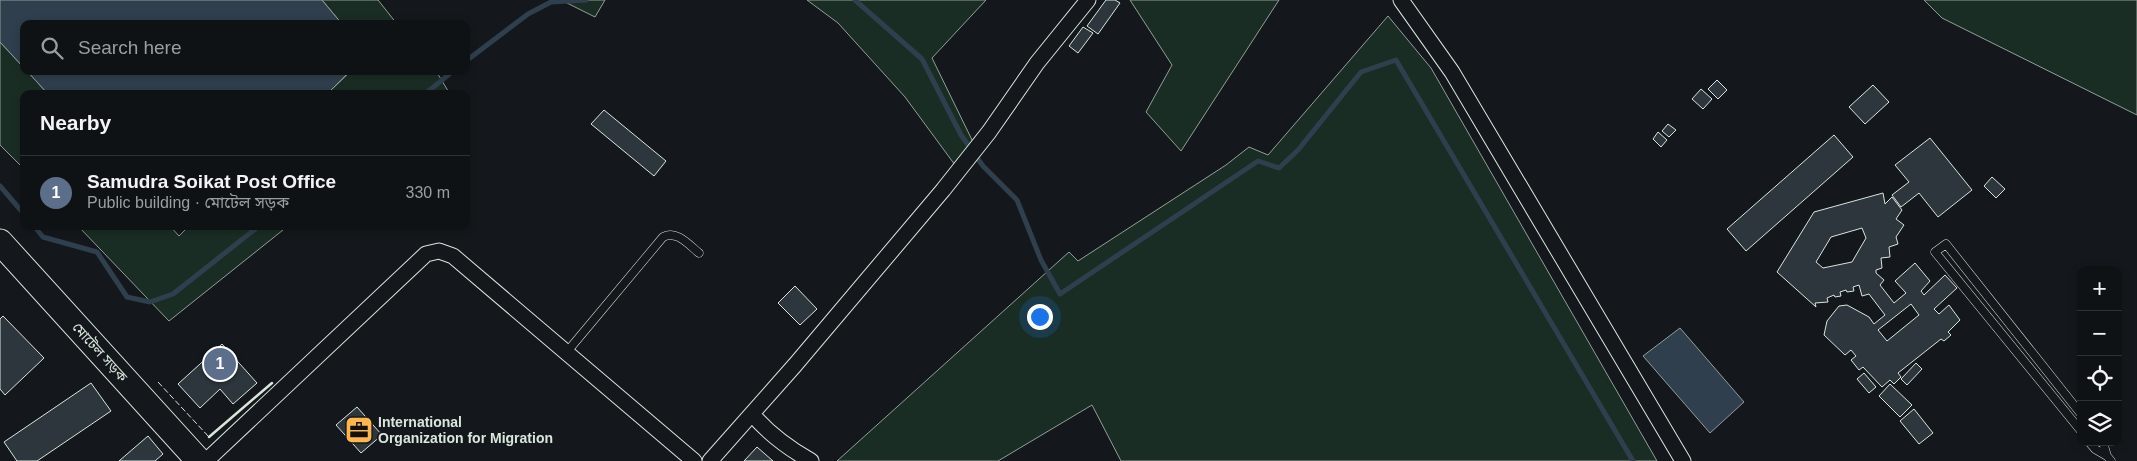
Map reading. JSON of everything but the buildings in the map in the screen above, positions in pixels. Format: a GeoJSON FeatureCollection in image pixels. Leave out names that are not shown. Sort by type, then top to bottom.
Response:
{"type":"FeatureCollection","features":[{"type":"Feature","properties":{"kind":"highway","name":"মোটেল সড়ক"},"geometry":{"type":"LineString","coordinates":[[0,242],[199,461]]}},
{"type":"Feature","properties":{"kind":"street"},"geometry":{"type":"LineString","coordinates":[[710,461],[943,190],[989,132],[1037,63],[1088,0]]}},
{"type":"Feature","properties":{"kind":"street"},"geometry":{"type":"LineString","coordinates":[[1401,0],[1452,72],[1683,461]]}},
{"type":"Feature","properties":{"kind":"street"},"geometry":{"type":"LineString","coordinates":[[206,461],[426,254],[439,251],[452,256],[694,461]]}},
{"type":"Feature","properties":{"kind":"street"},"geometry":{"type":"LineString","coordinates":[[752,414],[764,428],[787,447],[811,461]]}},
{"type":"Feature","properties":{"kind":"lane"},"geometry":{"type":"LineString","coordinates":[[566,353],[663,237],[676,234],[698,253]]}},
{"type":"Feature","properties":{"kind":"lane"},"geometry":{"type":"LineString","coordinates":[[2077,409],[1946,244],[1936,252],[2077,427]]}},
{"type":"Feature","properties":{"kind":"lane"},"geometry":{"type":"LineString","coordinates":[[2093,446],[2109,458]]}},
{"type":"Feature","properties":{"kind":"lane"},"geometry":{"type":"LineString","coordinates":[[2104,446],[2109,458]]}},
{"type":"Feature","properties":{"kind":"green space"},"geometry":{"type":"Polygon","coordinates":[[[322,0],[378,0],[394,20],[339,20],[322,0]]]}},
{"type":"Feature","properties":{"kind":"green space"},"geometry":{"type":"Polygon","coordinates":[[[561,0],[605,0],[595,17],[561,0]]]}},
{"type":"Feature","properties":{"kind":"green space"},"geometry":{"type":"Polygon","coordinates":[[[807,0],[986,0],[932,58],[974,144],[955,165],[905,97],[838,23],[807,0]]]}},
{"type":"Feature","properties":{"kind":"green space"},"geometry":{"type":"Polygon","coordinates":[[[1130,0],[1279,0],[1181,151],[1146,112],[1172,65],[1130,0]]]}},
{"type":"Feature","properties":{"kind":"green space"},"geometry":{"type":"Polygon","coordinates":[[[1924,0],[2137,0],[2137,115],[1942,18],[1924,0]]]}},
{"type":"Feature","properties":{"kind":"green space"},"geometry":{"type":"Polygon","coordinates":[[[1388,16],[1431,68],[1657,461],[1121,461],[1092,405],[998,461],[837,461],[1069,252],[1078,261],[1226,165],[1249,147],[1268,155],[1388,16]]]}},
{"type":"Feature","properties":{"kind":"green space"},"geometry":{"type":"Polygon","coordinates":[[[0,42],[20,64],[20,75],[31,75],[44,90],[20,90],[20,165],[0,145],[0,42]]]}},
{"type":"Feature","properties":{"kind":"green space"},"geometry":{"type":"Polygon","coordinates":[[[347,75],[438,75],[448,90],[331,90],[347,75]]]}},
{"type":"Feature","properties":{"kind":"green space"},"geometry":{"type":"Polygon","coordinates":[[[82,230],[174,230],[179,236],[185,230],[283,230],[169,321],[82,230]]]}},
{"type":"Feature","properties":{"kind":"water"},"geometry":{"type":"Polygon","coordinates":[[[0,0],[322,0],[339,20],[20,20],[20,64],[0,42],[0,0]]]}},
{"type":"Feature","properties":{"kind":"water"},"geometry":{"type":"Polygon","coordinates":[[[31,75],[346,75],[331,90],[44,90],[31,75]]]}},
{"type":"Feature","properties":{"kind":"water"},"geometry":{"type":"Polygon","coordinates":[[[1680,328],[1744,402],[1710,433],[1643,356],[1680,328]]]}},
{"type":"Feature","properties":{"kind":"waterway"},"geometry":{"type":"LineString","coordinates":[[470,58],[528,14],[551,2],[586,0]]}},
{"type":"Feature","properties":{"kind":"waterway"},"geometry":{"type":"LineString","coordinates":[[855,0],[922,59],[961,135],[983,166],[1017,200],[1041,260],[1060,294],[1258,161],[1279,168],[1298,150],[1361,72],[1396,60],[1633,461]]}},
{"type":"Feature","properties":{"kind":"waterway"},"geometry":{"type":"LineString","coordinates":[[430,90],[448,75]]}},
{"type":"Feature","properties":{"kind":"waterway"},"geometry":{"type":"LineString","coordinates":[[0,186],[20,209]]}},
{"type":"Feature","properties":{"kind":"waterway"},"geometry":{"type":"LineString","coordinates":[[37,230],[43,237],[97,252],[127,297],[150,302],[173,294],[254,230]]}},
{"type":"Feature","properties":{"kind":"fence"},"geometry":{"type":"LineString","coordinates":[[158,382],[209,437]]}},
{"type":"Feature","properties":{"kind":"wall"},"geometry":{"type":"LineString","coordinates":[[209,437],[272,383]]}},
{"type":"Feature","properties":{"kind":"place","name":"Samudra Soikat Post Office"},"geometry":{"type":"Point","coordinates":[220,364]}},
{"type":"Feature","properties":{"kind":"place","name":"International Organization for Migration"},"geometry":{"type":"Point","coordinates":[359,430]}}]}
